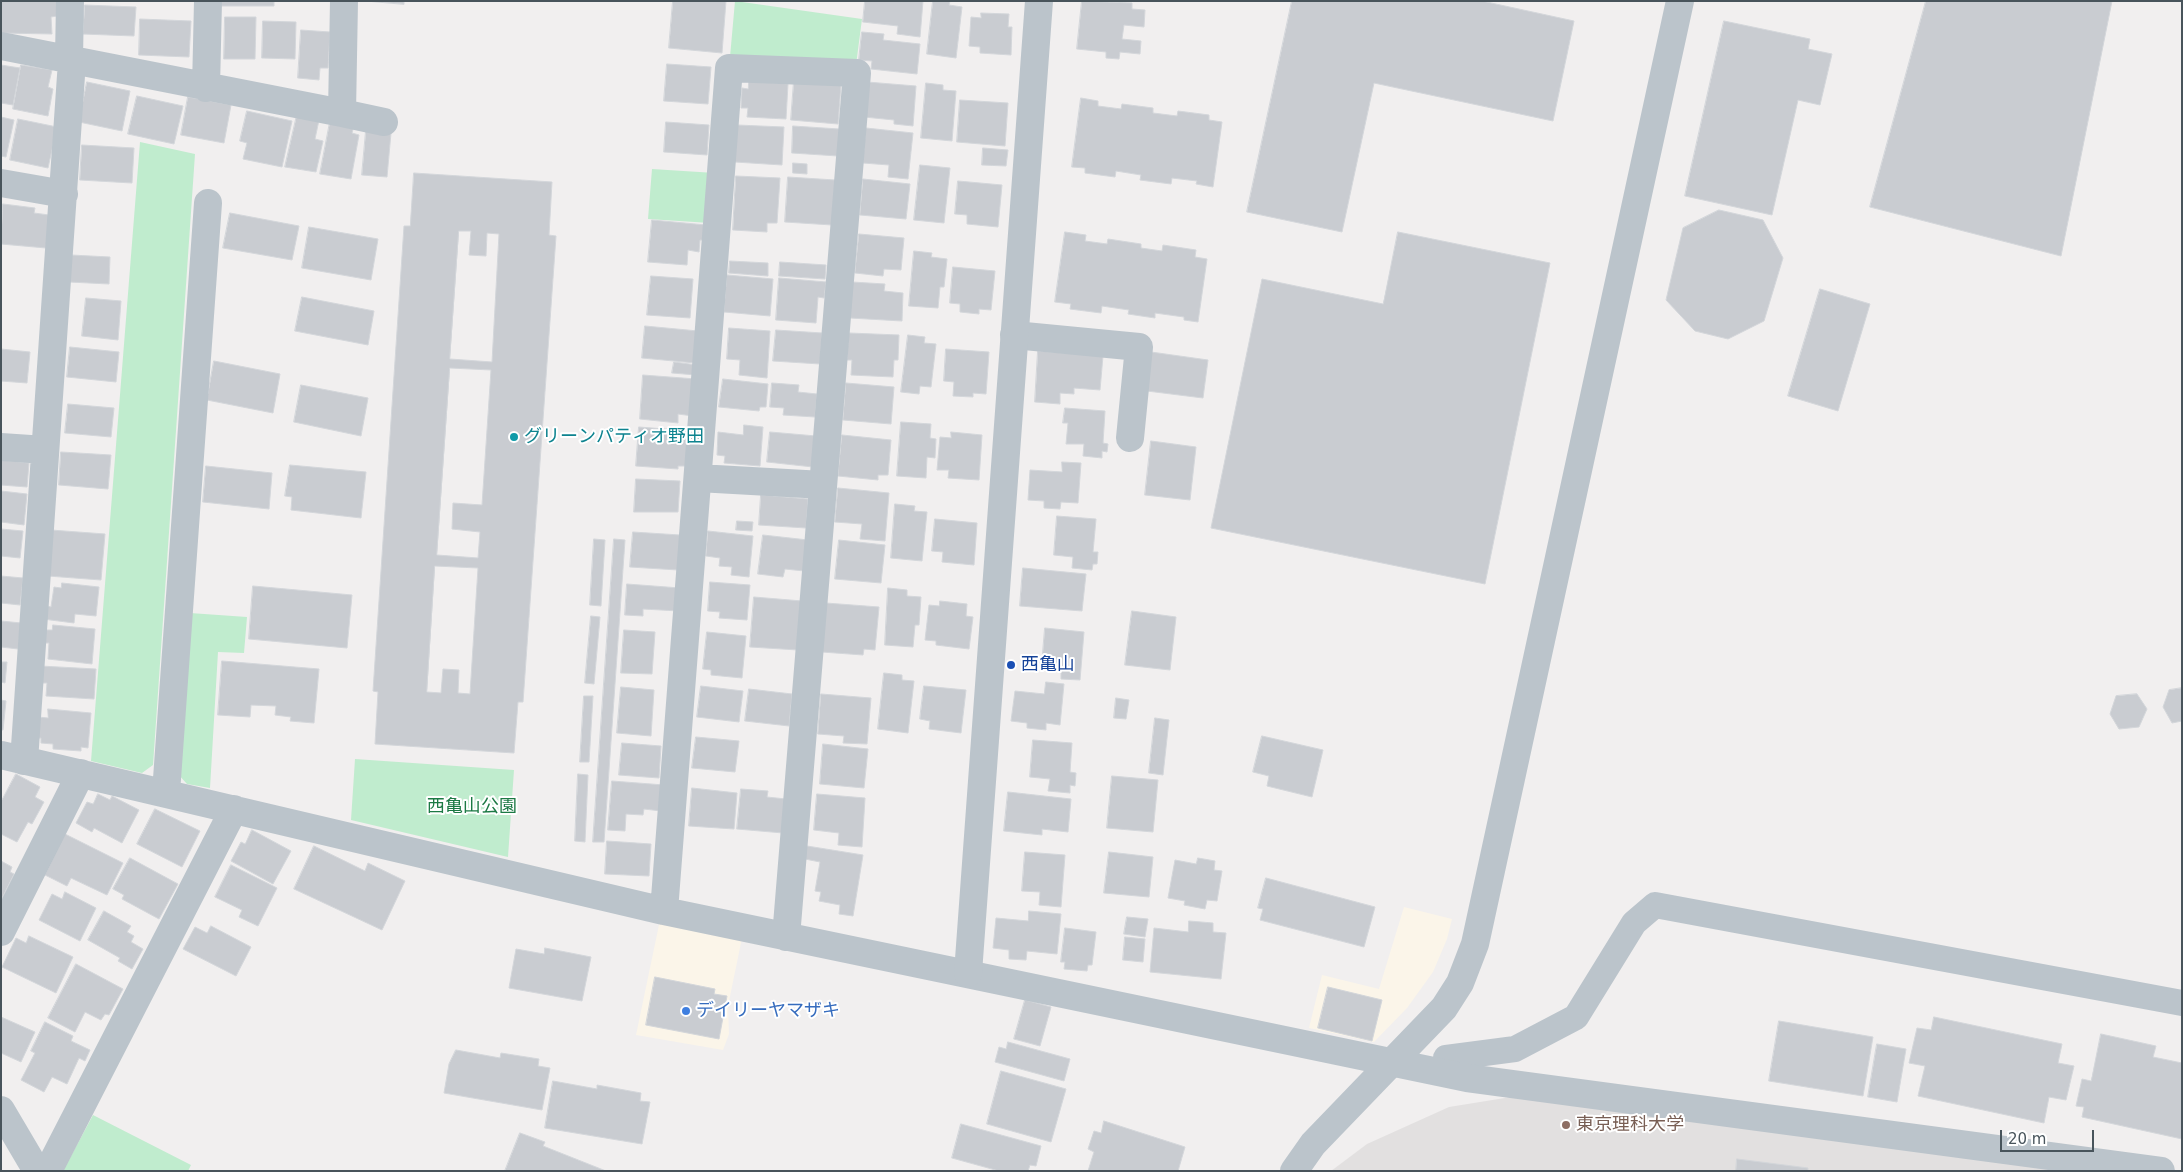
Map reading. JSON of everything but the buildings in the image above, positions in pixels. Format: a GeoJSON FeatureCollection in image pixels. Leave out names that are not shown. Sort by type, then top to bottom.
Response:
{"type":"FeatureCollection","features":[{"type":"Feature","properties":{"kind":"street"},"geometry":{"type":"LineString","coordinates":[[70,1],[70,60],[64,194],[45,450],[13,758],[786,938],[968,973],[1468,1078],[2161,1171]]}},
{"type":"Feature","properties":{"kind":"street"},"geometry":{"type":"LineString","coordinates":[[206,88],[208,1]]}},
{"type":"Feature","properties":{"kind":"street"},"geometry":{"type":"LineString","coordinates":[[342,113],[344,1]]}},
{"type":"Feature","properties":{"kind":"street"},"geometry":{"type":"LineString","coordinates":[[968,973],[1039,1]]}},
{"type":"Feature","properties":{"kind":"street"},"geometry":{"type":"LineString","coordinates":[[1294,1171],[1313,1144],[1444,1008],[1460,983],[1475,944],[1680,1]]}},
{"type":"Feature","properties":{"kind":"street"},"geometry":{"type":"LineString","coordinates":[[1,46],[384,122]]}},
{"type":"Feature","properties":{"kind":"street"},"geometry":{"type":"LineString","coordinates":[[664,911],[730,68],[857,73],[786,938]]}},
{"type":"Feature","properties":{"kind":"street"},"geometry":{"type":"LineString","coordinates":[[1,183],[64,194]]}},
{"type":"Feature","properties":{"kind":"street"},"geometry":{"type":"LineString","coordinates":[[166,793],[208,203]]}},
{"type":"Feature","properties":{"kind":"street"},"geometry":{"type":"LineString","coordinates":[[1014,335],[1139,347],[1130,438]]}},
{"type":"Feature","properties":{"kind":"street"},"geometry":{"type":"LineString","coordinates":[[1,446],[45,450]]}},
{"type":"Feature","properties":{"kind":"street"},"geometry":{"type":"LineString","coordinates":[[698,478],[823,485]]}},
{"type":"Feature","properties":{"kind":"street"},"geometry":{"type":"LineString","coordinates":[[1,932],[81,773]]}},
{"type":"Feature","properties":{"kind":"street"},"geometry":{"type":"LineString","coordinates":[[48,1171],[234,810]]}},
{"type":"Feature","properties":{"kind":"street"},"geometry":{"type":"LineString","coordinates":[[1446,1058],[1514,1049],[1576,1017],[1634,923],[1655,905],[2182,1003]]}},
{"type":"Feature","properties":{"kind":"street"},"geometry":{"type":"LineString","coordinates":[[1,1110],[37,1171]]}},
{"type":"Feature","properties":{"kind":"shaded area"},"geometry":{"type":"Polygon","coordinates":[[[1404,907],[1452,919],[1447,939],[1433,972],[1407,1008],[1374,1042],[1309,1028],[1322,975],[1379,989],[1404,907]]]}},
{"type":"Feature","properties":{"kind":"shaded area"},"geometry":{"type":"Polygon","coordinates":[[[660,920],[742,938],[728,1006],[729,1034],[723,1050],[636,1035],[660,920]]]}},
{"type":"Feature","properties":{"kind":"shaded area","name":"東京理科大学"},"geometry":{"type":"Polygon","coordinates":[[[1511,1097],[2072,1171],[1331,1171],[1367,1144],[1449,1107],[1511,1097]]]}},
{"type":"Feature","properties":{"kind":"green space"},"geometry":{"type":"Polygon","coordinates":[[[735,1],[862,19],[856,65],[730,57],[735,1]]]}},
{"type":"Feature","properties":{"kind":"green space"},"geometry":{"type":"Polygon","coordinates":[[[140,142],[195,154],[153,765],[142,773],[91,761],[140,142]]]}},
{"type":"Feature","properties":{"kind":"green space"},"geometry":{"type":"Polygon","coordinates":[[[652,169],[715,173],[710,223],[648,219],[652,169]]]}},
{"type":"Feature","properties":{"kind":"green space"},"geometry":{"type":"Polygon","coordinates":[[[190,613],[247,617],[244,653],[218,652],[210,788],[187,784],[178,774],[190,613]]]}},
{"type":"Feature","properties":{"kind":"green space","name":"西亀山公園"},"geometry":{"type":"Polygon","coordinates":[[[355,759],[514,770],[508,857],[351,820],[355,759]]]}},
{"type":"Feature","properties":{"kind":"green space"},"geometry":{"type":"Polygon","coordinates":[[[93,1115],[191,1165],[188,1171],[63,1171],[93,1115]]]}},
{"type":"Feature","properties":{"kind":"place","name":"グリーンパティオ野田"},"geometry":{"type":"Point","coordinates":[514,437]}},
{"type":"Feature","properties":{"kind":"place","name":"西亀山"},"geometry":{"type":"Point","coordinates":[1011,665]}},
{"type":"Feature","properties":{"kind":"place","name":"デイリーヤマザキ"},"geometry":{"type":"Point","coordinates":[686,1011]}},
{"type":"Feature","properties":{"kind":"place","name":"東京理科大学"},"geometry":{"type":"Point","coordinates":[1566,1125]}}]}
